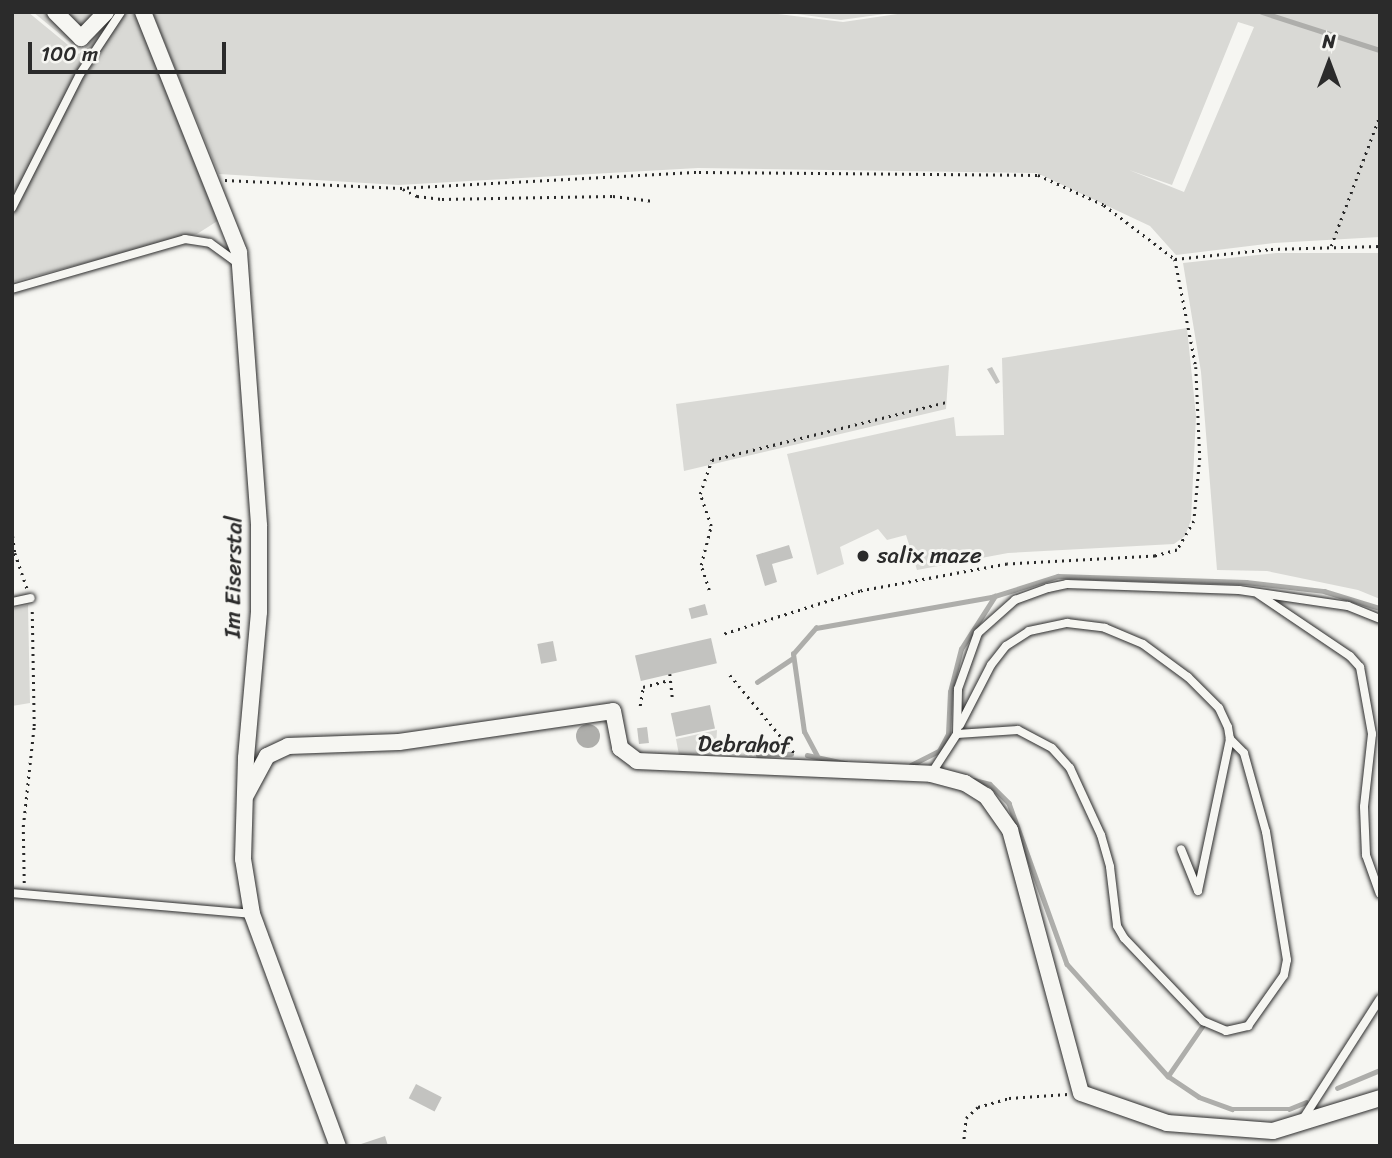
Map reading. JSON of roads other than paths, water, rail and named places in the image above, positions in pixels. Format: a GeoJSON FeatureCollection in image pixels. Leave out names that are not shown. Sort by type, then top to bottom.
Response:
{"type":"FeatureCollection","features":[{"type":"Feature","properties":{"kind":"street"},"geometry":{"type":"LineString","coordinates":[[55,12],[81,38],[106,12]]}},
{"type":"Feature","properties":{"kind":"street","name":"Im Eiserstal"},"geometry":{"type":"LineString","coordinates":[[143,12],[210,179],[241,266],[259,526],[259,612],[243,859],[252,914],[338,1146]]}},
{"type":"Feature","properties":{"kind":"street","name":"Debrahof"},"geometry":{"type":"LineString","coordinates":[[246,795],[267,756],[288,746],[399,742],[613,711],[620,748],[636,761],[674,766],[807,768],[931,774],[965,783],[986,796],[1010,830],[1081,1093],[1167,1123],[1273,1131],[1300,1123]]}},
{"type":"Feature","properties":{"kind":"street"},"geometry":{"type":"LineString","coordinates":[[1300,1123],[1380,1098]]}},
{"type":"Feature","properties":{"kind":"lane"},"geometry":{"type":"LineString","coordinates":[[12,208],[80,74],[121,12]]}},
{"type":"Feature","properties":{"kind":"lane"},"geometry":{"type":"LineString","coordinates":[[12,289],[185,239],[209,243],[241,266]]}},
{"type":"Feature","properties":{"kind":"lane"},"geometry":{"type":"LineString","coordinates":[[959,729],[958,689],[971,647],[995,614],[1015,600],[1068,584],[1258,594],[1336,603],[1380,619]]}},
{"type":"Feature","properties":{"kind":"lane"},"geometry":{"type":"LineString","coordinates":[[1258,594],[1350,656],[1360,667],[1372,734],[1364,807],[1366,855],[1380,894]]}},
{"type":"Feature","properties":{"kind":"lane"},"geometry":{"type":"LineString","coordinates":[[12,602],[31,598]]}},
{"type":"Feature","properties":{"kind":"lane"},"geometry":{"type":"LineString","coordinates":[[931,774],[1006,646],[1030,631],[1067,623],[1105,628],[1143,644],[1188,677],[1219,708],[1230,739],[1244,753],[1266,832],[1287,960],[1284,975],[1248,1026],[1226,1031],[1203,1021],[1124,938],[1117,926],[1110,867],[1101,835],[1070,768],[1052,748],[1018,730],[959,729]]}},
{"type":"Feature","properties":{"kind":"lane"},"geometry":{"type":"LineString","coordinates":[[1181,849],[1198,891],[1230,739]]}},
{"type":"Feature","properties":{"kind":"lane"},"geometry":{"type":"LineString","coordinates":[[12,893],[252,914]]}},
{"type":"Feature","properties":{"kind":"lane"},"geometry":{"type":"LineString","coordinates":[[1300,1123],[1380,999]]}},
{"type":"Feature","properties":{"kind":"waterway"},"geometry":{"type":"LineString","coordinates":[[1262,12],[1380,50]]}},
{"type":"Feature","properties":{"kind":"waterway"},"geometry":{"type":"LineString","coordinates":[[817,756],[804,732],[793,654],[816,628],[992,597],[1058,576],[1246,582],[1324,591],[1380,608]]}},
{"type":"Feature","properties":{"kind":"waterway"},"geometry":{"type":"LineString","coordinates":[[911,765],[939,751],[948,734],[950,692],[961,649],[995,596]]}},
{"type":"Feature","properties":{"kind":"waterway"},"geometry":{"type":"LineString","coordinates":[[757,682],[793,658]]}},
{"type":"Feature","properties":{"kind":"waterway"},"geometry":{"type":"LineString","coordinates":[[758,755],[791,754]]}},
{"type":"Feature","properties":{"kind":"waterway"},"geometry":{"type":"LineString","coordinates":[[807,755],[846,763]]}},
{"type":"Feature","properties":{"kind":"waterway"},"geometry":{"type":"LineString","coordinates":[[974,780],[990,784],[1009,803],[1067,964],[1168,1076],[1199,1097],[1232,1109],[1289,1109],[1306,1102]]}},
{"type":"Feature","properties":{"kind":"waterway"},"geometry":{"type":"LineString","coordinates":[[1168,1076],[1203,1025]]}},
{"type":"Feature","properties":{"kind":"waterway"},"geometry":{"type":"LineString","coordinates":[[1337,1088],[1380,1070]]}},
{"type":"Feature","properties":{"kind":"place","name":"salix maze"},"geometry":{"type":"Point","coordinates":[863,556]}}]}
